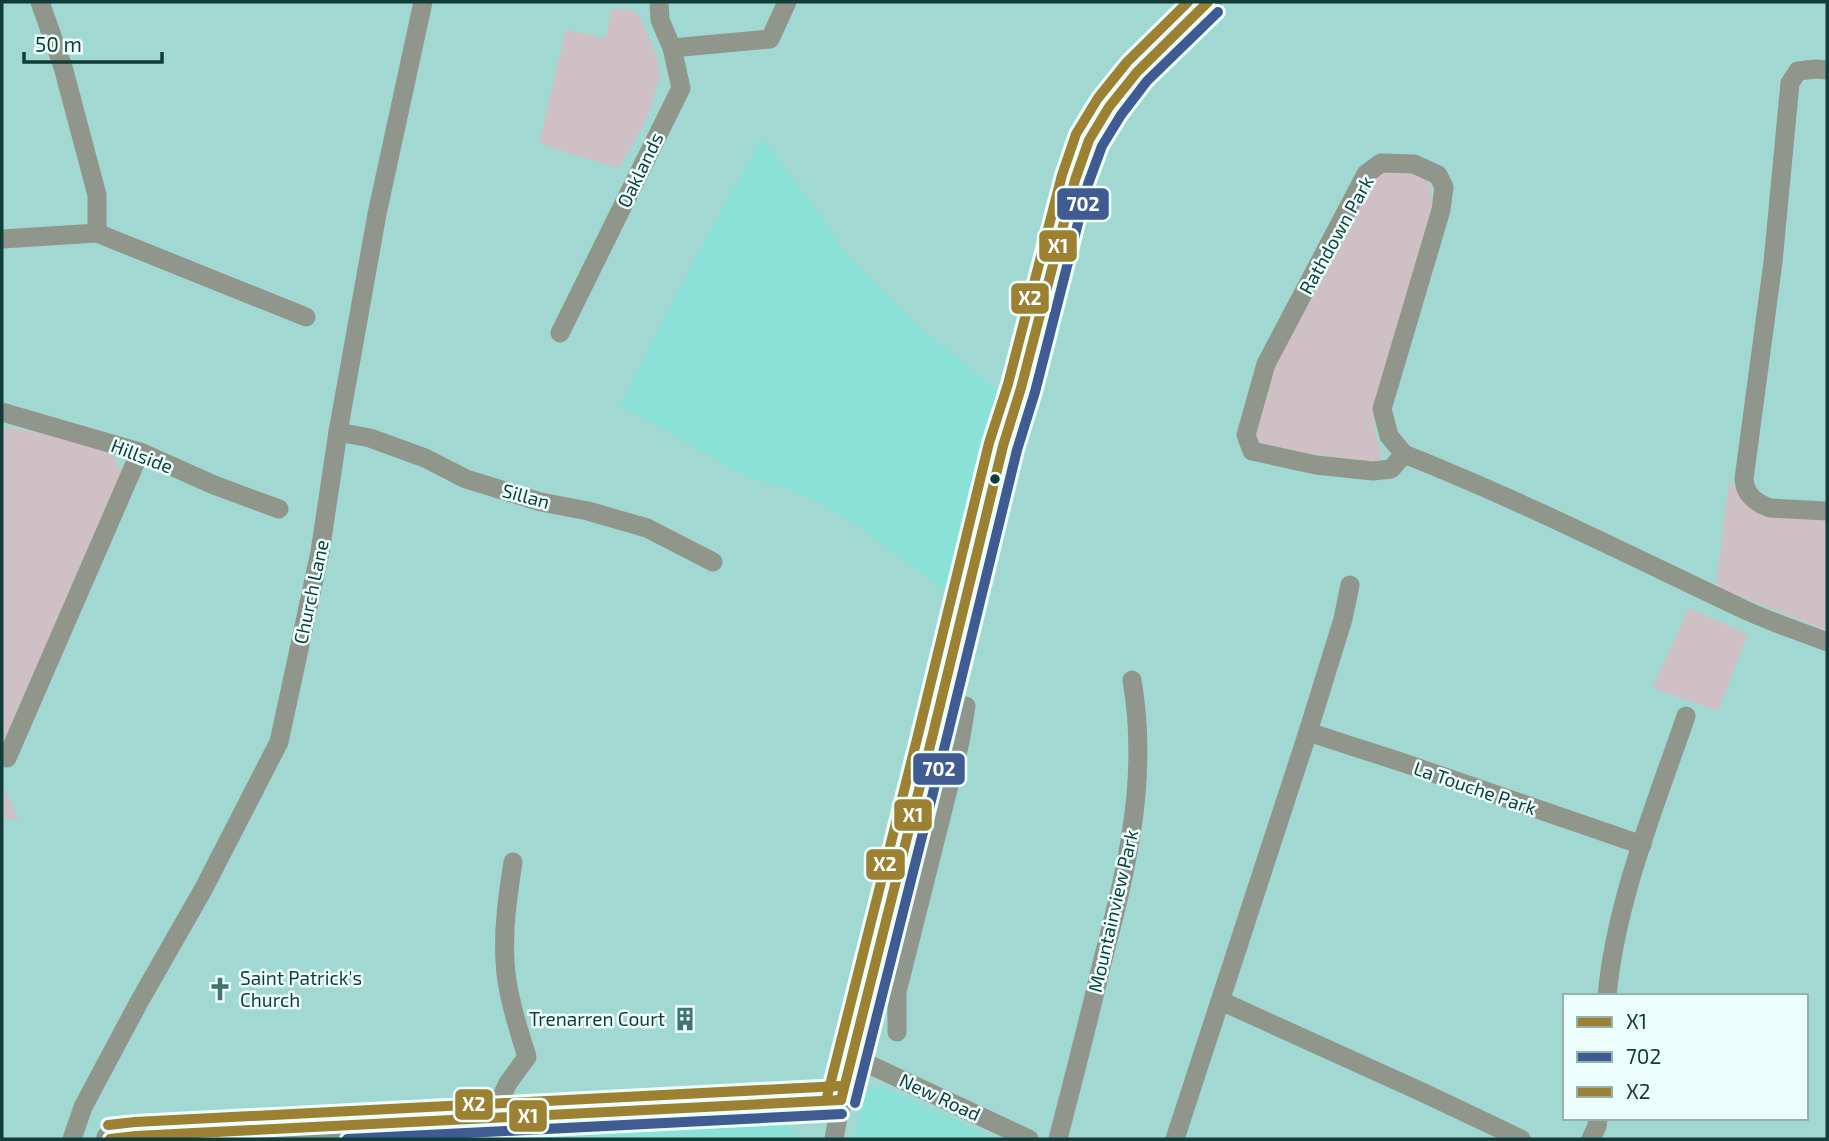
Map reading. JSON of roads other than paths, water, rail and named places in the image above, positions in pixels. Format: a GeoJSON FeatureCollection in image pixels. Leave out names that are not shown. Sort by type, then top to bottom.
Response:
{"type":"FeatureCollection","features":[{"type":"Feature","properties":{"kind":"main road"},"geometry":{"type":"LineString","coordinates":[[110,1139],[136,1136],[281,1134],[492,1118],[841,1100],[1003,446],[1075,180],[1090,140],[1109,107],[1138,72],[1208,2]]}},
{"type":"Feature","properties":{"kind":"street"},"geometry":{"type":"LineString","coordinates":[[40,2],[63,67],[97,195],[97,233]]}},
{"type":"Feature","properties":{"kind":"street","name":"Church Lane"},"geometry":{"type":"LineString","coordinates":[[72,1139],[83,1107],[204,888],[279,742],[320,551],[377,214],[423,2]]}},
{"type":"Feature","properties":{"kind":"street","name":"Oaklands"},"geometry":{"type":"LineString","coordinates":[[560,333],[681,88],[672,48],[660,20],[659,2]]}},
{"type":"Feature","properties":{"kind":"street"},"geometry":{"type":"LineString","coordinates":[[672,48],[770,38],[787,2]]}},
{"type":"Feature","properties":{"kind":"street"},"geometry":{"type":"LineString","coordinates":[[1827,70],[1798,71],[1790,83],[1773,262],[1744,479],[1744,487],[1762,505],[1770,508],[1827,511]]}},
{"type":"Feature","properties":{"kind":"street","name":"Rathdown Park"},"geometry":{"type":"LineString","coordinates":[[1381,163],[1414,164],[1438,175],[1444,187],[1441,210],[1382,409],[1389,436],[1404,454],[1391,469],[1373,471],[1316,465],[1252,451],[1246,435],[1266,364],[1366,174],[1381,163]]}},
{"type":"Feature","properties":{"kind":"street"},"geometry":{"type":"LineString","coordinates":[[2,239],[97,233],[306,317]]}},
{"type":"Feature","properties":{"kind":"street","name":"Hillside"},"geometry":{"type":"LineString","coordinates":[[2,412],[139,452],[214,485],[279,509]]}},
{"type":"Feature","properties":{"kind":"street","name":"Sillan"},"geometry":{"type":"LineString","coordinates":[[338,432],[370,438],[425,458],[466,479],[541,502],[588,511],[647,528],[713,562]]}},
{"type":"Feature","properties":{"kind":"street"},"geometry":{"type":"LineString","coordinates":[[7,758],[139,452]]}},
{"type":"Feature","properties":{"kind":"street"},"geometry":{"type":"LineString","coordinates":[[1404,454],[1471,481],[1745,610],[1827,642]]}},
{"type":"Feature","properties":{"kind":"street"},"geometry":{"type":"LineString","coordinates":[[1175,1139],[1308,732],[1343,620],[1350,585]]}},
{"type":"Feature","properties":{"kind":"street","name":"Mountainview Park"},"geometry":{"type":"LineString","coordinates":[[1058,1139],[1131,842],[1138,754],[1137,707],[1132,680]]}},
{"type":"Feature","properties":{"kind":"street"},"geometry":{"type":"LineString","coordinates":[[897,1032],[897,992],[967,706]]}},
{"type":"Feature","properties":{"kind":"street"},"geometry":{"type":"LineString","coordinates":[[1607,994],[1615,940],[1642,845],[1686,716]]}},
{"type":"Feature","properties":{"kind":"street","name":"La Touche Park"},"geometry":{"type":"LineString","coordinates":[[1308,732],[1642,845]]}},
{"type":"Feature","properties":{"kind":"street"},"geometry":{"type":"LineString","coordinates":[[932,738],[960,742]]}},
{"type":"Feature","properties":{"kind":"street"},"geometry":{"type":"LineString","coordinates":[[492,1118],[508,1083],[527,1057],[515,1017],[505,962],[508,898],[513,862]]}},
{"type":"Feature","properties":{"kind":"street"},"geometry":{"type":"LineString","coordinates":[[1221,1001],[1521,1139]]}},
{"type":"Feature","properties":{"kind":"street","name":"New Road"},"geometry":{"type":"LineString","coordinates":[[851,1056],[1029,1139]]}},
{"type":"Feature","properties":{"kind":"street"},"geometry":{"type":"LineString","coordinates":[[834,1139],[841,1100]]}},
{"type":"Feature","properties":{"kind":"street"},"geometry":{"type":"LineString","coordinates":[[1591,1139],[1598,1120]]}},
{"type":"Feature","properties":{"kind":"place","name":"Saint Patrick's Church"},"geometry":{"type":"Point","coordinates":[220,989]}},
{"type":"Feature","properties":{"kind":"place","name":"Trenarren Court"},"geometry":{"type":"Point","coordinates":[685,1019]}}]}
